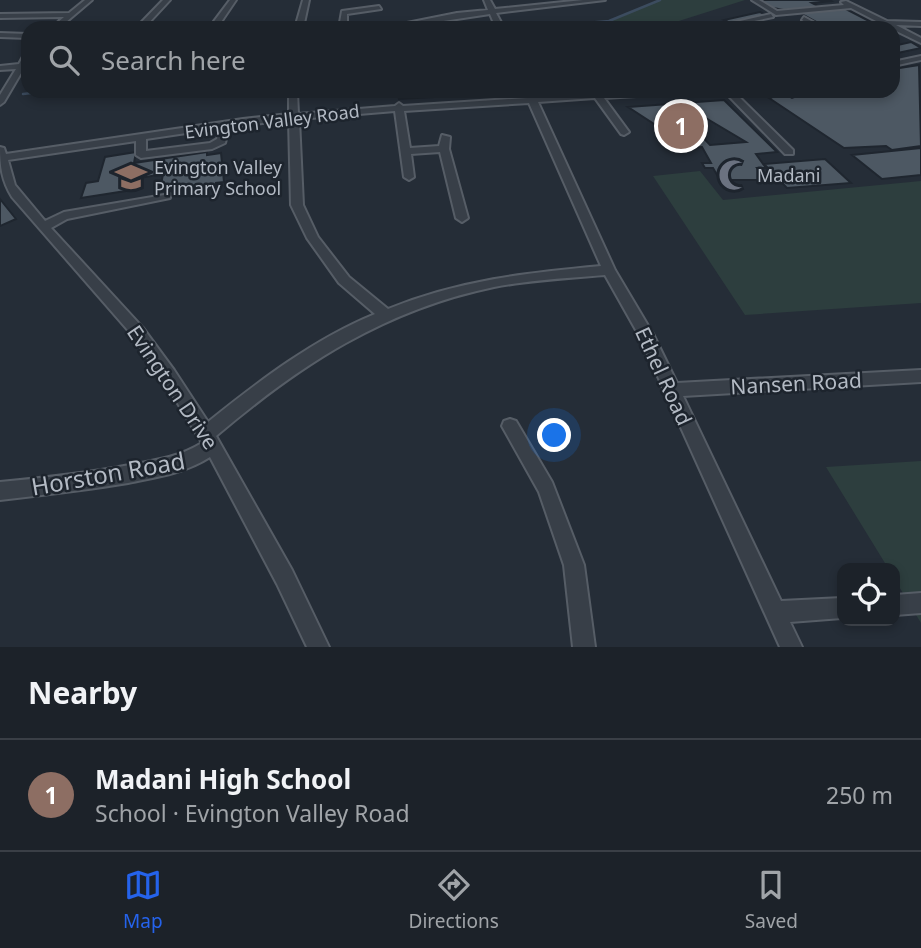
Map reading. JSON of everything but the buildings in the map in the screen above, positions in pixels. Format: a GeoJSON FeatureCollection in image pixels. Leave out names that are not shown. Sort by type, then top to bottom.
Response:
{"type":"FeatureCollection","features":[{"type":"Feature","properties":{"kind":"street"},"geometry":{"type":"LineString","coordinates":[[63,21],[89,0]]}},
{"type":"Feature","properties":{"kind":"street"},"geometry":{"type":"LineString","coordinates":[[147,21],[167,0]]}},
{"type":"Feature","properties":{"kind":"street"},"geometry":{"type":"LineString","coordinates":[[218,21],[233,0]]}},
{"type":"Feature","properties":{"kind":"street"},"geometry":{"type":"LineString","coordinates":[[301,21],[306,0]]}},
{"type":"Feature","properties":{"kind":"street"},"geometry":{"type":"LineString","coordinates":[[487,0],[496,21]]}},
{"type":"Feature","properties":{"kind":"street"},"geometry":{"type":"LineString","coordinates":[[429,21],[491,11],[602,0]]}},
{"type":"Feature","properties":{"kind":"street"},"geometry":{"type":"LineString","coordinates":[[755,0],[776,13],[851,6]]}},
{"type":"Feature","properties":{"kind":"street"},"geometry":{"type":"LineString","coordinates":[[839,0],[881,21]]}},
{"type":"Feature","properties":{"kind":"street"},"geometry":{"type":"LineString","coordinates":[[343,21],[344,12],[379,8]]}},
{"type":"Feature","properties":{"kind":"street"},"geometry":{"type":"LineString","coordinates":[[0,16],[70,15]]}},
{"type":"Feature","properties":{"kind":"street"},"geometry":{"type":"LineString","coordinates":[[746,21],[771,16]]}},
{"type":"Feature","properties":{"kind":"street"},"geometry":{"type":"LineString","coordinates":[[804,19],[808,21]]}},
{"type":"Feature","properties":{"kind":"street"},"geometry":{"type":"LineString","coordinates":[[900,23],[921,24]]}},
{"type":"Feature","properties":{"kind":"street"},"geometry":{"type":"LineString","coordinates":[[900,30],[921,41]]}},
{"type":"Feature","properties":{"kind":"street"},"geometry":{"type":"LineString","coordinates":[[0,35],[21,36]]}},
{"type":"Feature","properties":{"kind":"street"},"geometry":{"type":"LineString","coordinates":[[900,62],[921,58]]}},
{"type":"Feature","properties":{"kind":"street"},"geometry":{"type":"LineString","coordinates":[[0,68],[21,65]]}},
{"type":"Feature","properties":{"kind":"street"},"geometry":{"type":"LineString","coordinates":[[0,102],[21,70]]}},
{"type":"Feature","properties":{"kind":"street"},"geometry":{"type":"LineString","coordinates":[[293,98],[297,205],[313,238],[344,280],[384,314]]}},
{"type":"Feature","properties":{"kind":"street"},"geometry":{"type":"LineString","coordinates":[[599,98],[624,132]]}},
{"type":"Feature","properties":{"kind":"street"},"geometry":{"type":"LineString","coordinates":[[735,98],[789,152]]}},
{"type":"Feature","properties":{"kind":"street","name":"Evington Valley Road"},"geometry":{"type":"LineString","coordinates":[[1,153],[399,106],[532,99]]}},
{"type":"Feature","properties":{"kind":"street","name":"Ethel Road"},"geometry":{"type":"LineString","coordinates":[[532,99],[609,270],[648,338],[791,647]]}},
{"type":"Feature","properties":{"kind":"street"},"geometry":{"type":"LineString","coordinates":[[399,106],[409,177]]}},
{"type":"Feature","properties":{"kind":"street"},"geometry":{"type":"LineString","coordinates":[[141,137],[141,155],[212,146],[222,141],[225,125]]}},
{"type":"Feature","properties":{"kind":"street"},"geometry":{"type":"LineString","coordinates":[[445,137],[444,149],[462,218]]}},
{"type":"Feature","properties":{"kind":"street"},"geometry":{"type":"LineString","coordinates":[[406,151],[444,149]]}},
{"type":"Feature","properties":{"kind":"street","name":"Evington Drive"},"geometry":{"type":"LineString","coordinates":[[1,153],[10,185],[18,197],[100,286],[139,334],[210,440],[318,647]]}},
{"type":"Feature","properties":{"kind":"street"},"geometry":{"type":"LineString","coordinates":[[44,226],[64,216],[166,196]]}},
{"type":"Feature","properties":{"kind":"street","name":"Horston Road"},"geometry":{"type":"LineString","coordinates":[[0,491],[85,482],[167,467],[190,460],[262,386],[340,336],[384,314],[437,296],[495,282],[609,270]]}},
{"type":"Feature","properties":{"kind":"street","name":"Nansen Road"},"geometry":{"type":"LineString","coordinates":[[671,390],[921,376]]}},
{"type":"Feature","properties":{"kind":"street"},"geometry":{"type":"LineString","coordinates":[[510,426],[546,488],[573,565],[584,647]]}},
{"type":"Feature","properties":{"kind":"street"},"geometry":{"type":"LineString","coordinates":[[900,605],[921,603]]}},
{"type":"Feature","properties":{"kind":"street"},"geometry":{"type":"LineString","coordinates":[[777,612],[837,608]]}},
{"type":"Feature","properties":{"kind":"shaded area"},"geometry":{"type":"Polygon","coordinates":[[[660,0],[745,0],[679,21],[609,21],[660,0]]]}},
{"type":"Feature","properties":{"kind":"shaded area"},"geometry":{"type":"Polygon","coordinates":[[[700,171],[723,200],[921,181],[921,303],[745,315],[653,176],[700,171]]]}},
{"type":"Feature","properties":{"kind":"shaded area"},"geometry":{"type":"Polygon","coordinates":[[[921,461],[921,623],[900,588],[900,563],[885,563],[826,467],[921,461]]]}},
{"type":"Feature","properties":{"kind":"waterway"},"geometry":{"type":"LineString","coordinates":[[609,21],[660,0]]}},
{"type":"Feature","properties":{"kind":"place","name":"Madani High School"},"geometry":{"type":"Point","coordinates":[681,126]}},
{"type":"Feature","properties":{"kind":"place","name":"Madani"},"geometry":{"type":"Point","coordinates":[734,175]}},
{"type":"Feature","properties":{"kind":"place","name":"Evington Valley Primary School"},"geometry":{"type":"Point","coordinates":[131,177]}}]}
